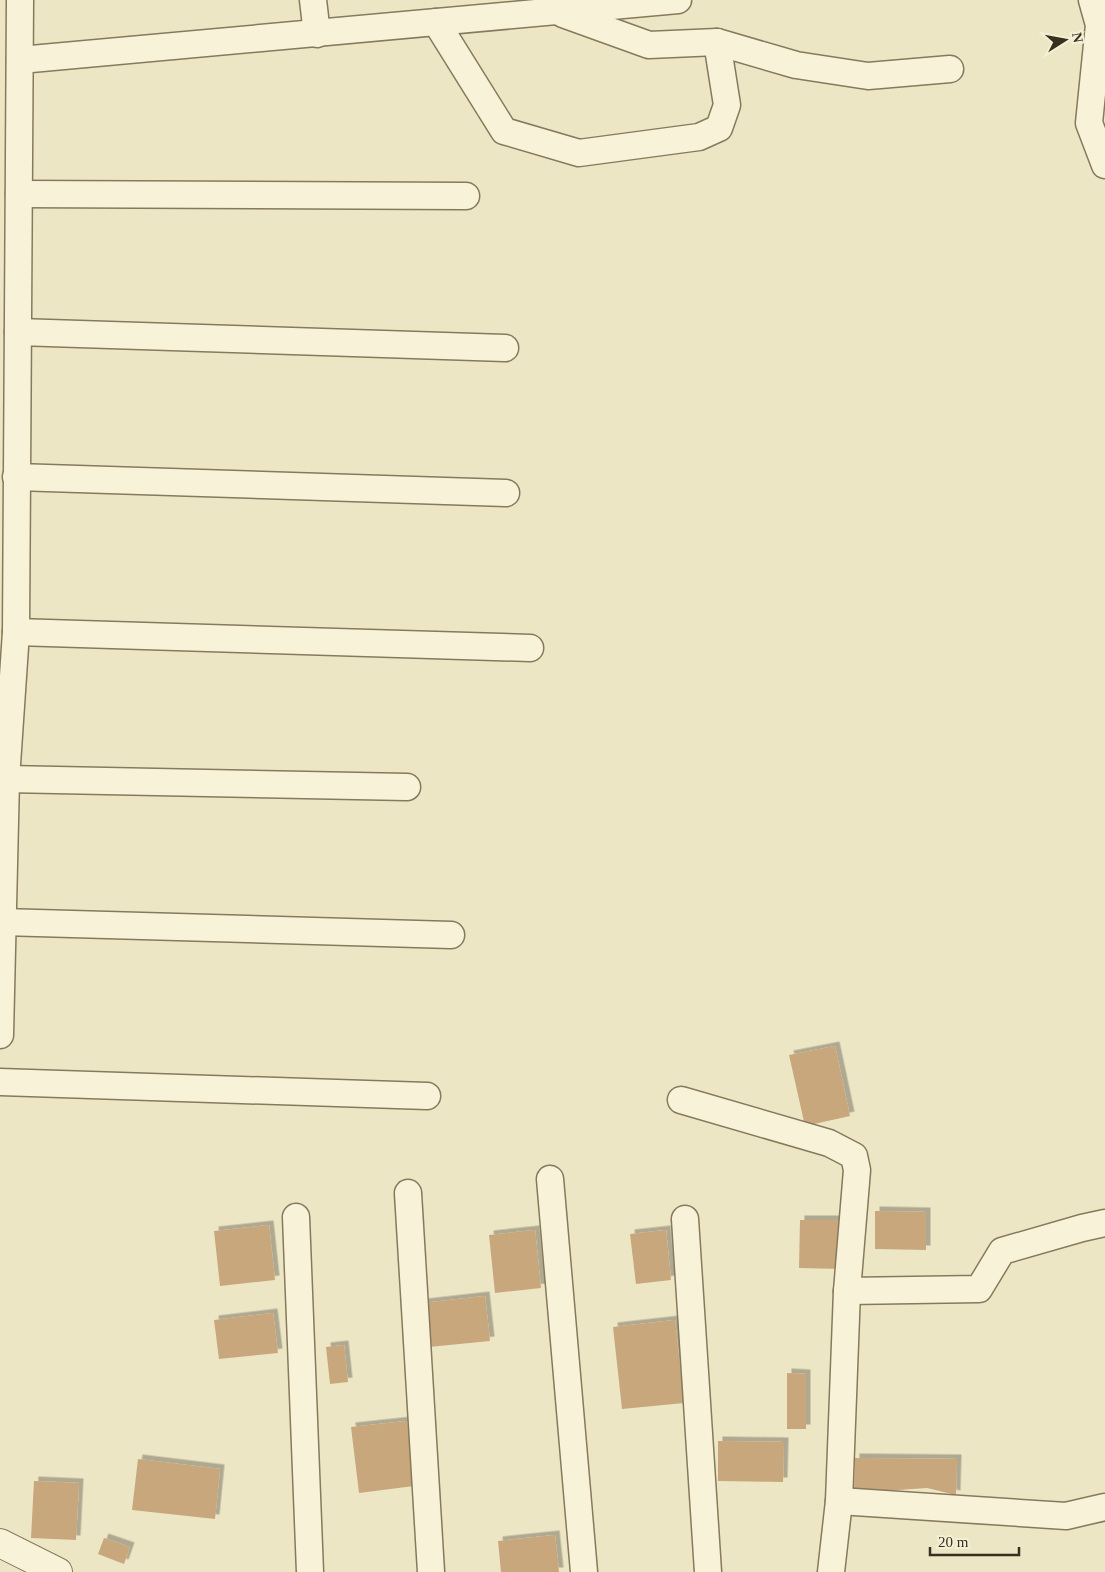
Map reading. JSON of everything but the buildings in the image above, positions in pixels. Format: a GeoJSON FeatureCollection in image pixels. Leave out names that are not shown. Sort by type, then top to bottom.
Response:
{"type":"FeatureCollection","features":[{"type":"Feature","properties":{"kind":"street"},"geometry":{"type":"LineString","coordinates":[[0,1035],[2,847],[16,632],[16,476],[12,323],[20,194],[20,0]]}},
{"type":"Feature","properties":{"kind":"street"},"geometry":{"type":"LineString","coordinates":[[313,0],[317,34]]}},
{"type":"Feature","properties":{"kind":"street"},"geometry":{"type":"LineString","coordinates":[[20,60],[678,0]]}},
{"type":"Feature","properties":{"kind":"street"},"geometry":{"type":"LineString","coordinates":[[1092,0],[1099,25],[1089,123],[1105,165]]}},
{"type":"Feature","properties":{"kind":"street"},"geometry":{"type":"LineString","coordinates":[[557,11],[649,45],[717,42],[796,65],[868,76],[950,69]]}},
{"type":"Feature","properties":{"kind":"street"},"geometry":{"type":"LineString","coordinates":[[436,22],[504,131],[579,153],[698,137],[719,128],[727,105],[717,42]]}},
{"type":"Feature","properties":{"kind":"street"},"geometry":{"type":"LineString","coordinates":[[20,194],[466,196]]}},
{"type":"Feature","properties":{"kind":"street"},"geometry":{"type":"LineString","coordinates":[[12,323],[505,348]]}},
{"type":"Feature","properties":{"kind":"street"},"geometry":{"type":"LineString","coordinates":[[16,476],[506,493]]}},
{"type":"Feature","properties":{"kind":"street"},"geometry":{"type":"LineString","coordinates":[[16,632],[530,648]]}},
{"type":"Feature","properties":{"kind":"street"},"geometry":{"type":"LineString","coordinates":[[6,779],[407,787]]}},
{"type":"Feature","properties":{"kind":"street"},"geometry":{"type":"LineString","coordinates":[[2,922],[451,935]]}},
{"type":"Feature","properties":{"kind":"street"},"geometry":{"type":"LineString","coordinates":[[0,1082],[426,1096]]}},
{"type":"Feature","properties":{"kind":"street"},"geometry":{"type":"LineString","coordinates":[[681,1100],[829,1143],[854,1156],[856,1170],[847,1291],[839,1501],[831,1572]]}},
{"type":"Feature","properties":{"kind":"street"},"geometry":{"type":"LineString","coordinates":[[550,1179],[584,1572]]}},
{"type":"Feature","properties":{"kind":"street"},"geometry":{"type":"LineString","coordinates":[[408,1193],[431,1572]]}},
{"type":"Feature","properties":{"kind":"street"},"geometry":{"type":"LineString","coordinates":[[296,1217],[310,1572]]}},
{"type":"Feature","properties":{"kind":"street"},"geometry":{"type":"LineString","coordinates":[[685,1219],[708,1572]]}},
{"type":"Feature","properties":{"kind":"street"},"geometry":{"type":"LineString","coordinates":[[847,1291],[979,1289],[1002,1250],[1105,1223]]}},
{"type":"Feature","properties":{"kind":"street"},"geometry":{"type":"LineString","coordinates":[[839,1501],[1066,1516],[1105,1507]]}},
{"type":"Feature","properties":{"kind":"street"},"geometry":{"type":"LineString","coordinates":[[0,1543],[58,1572]]}}]}
